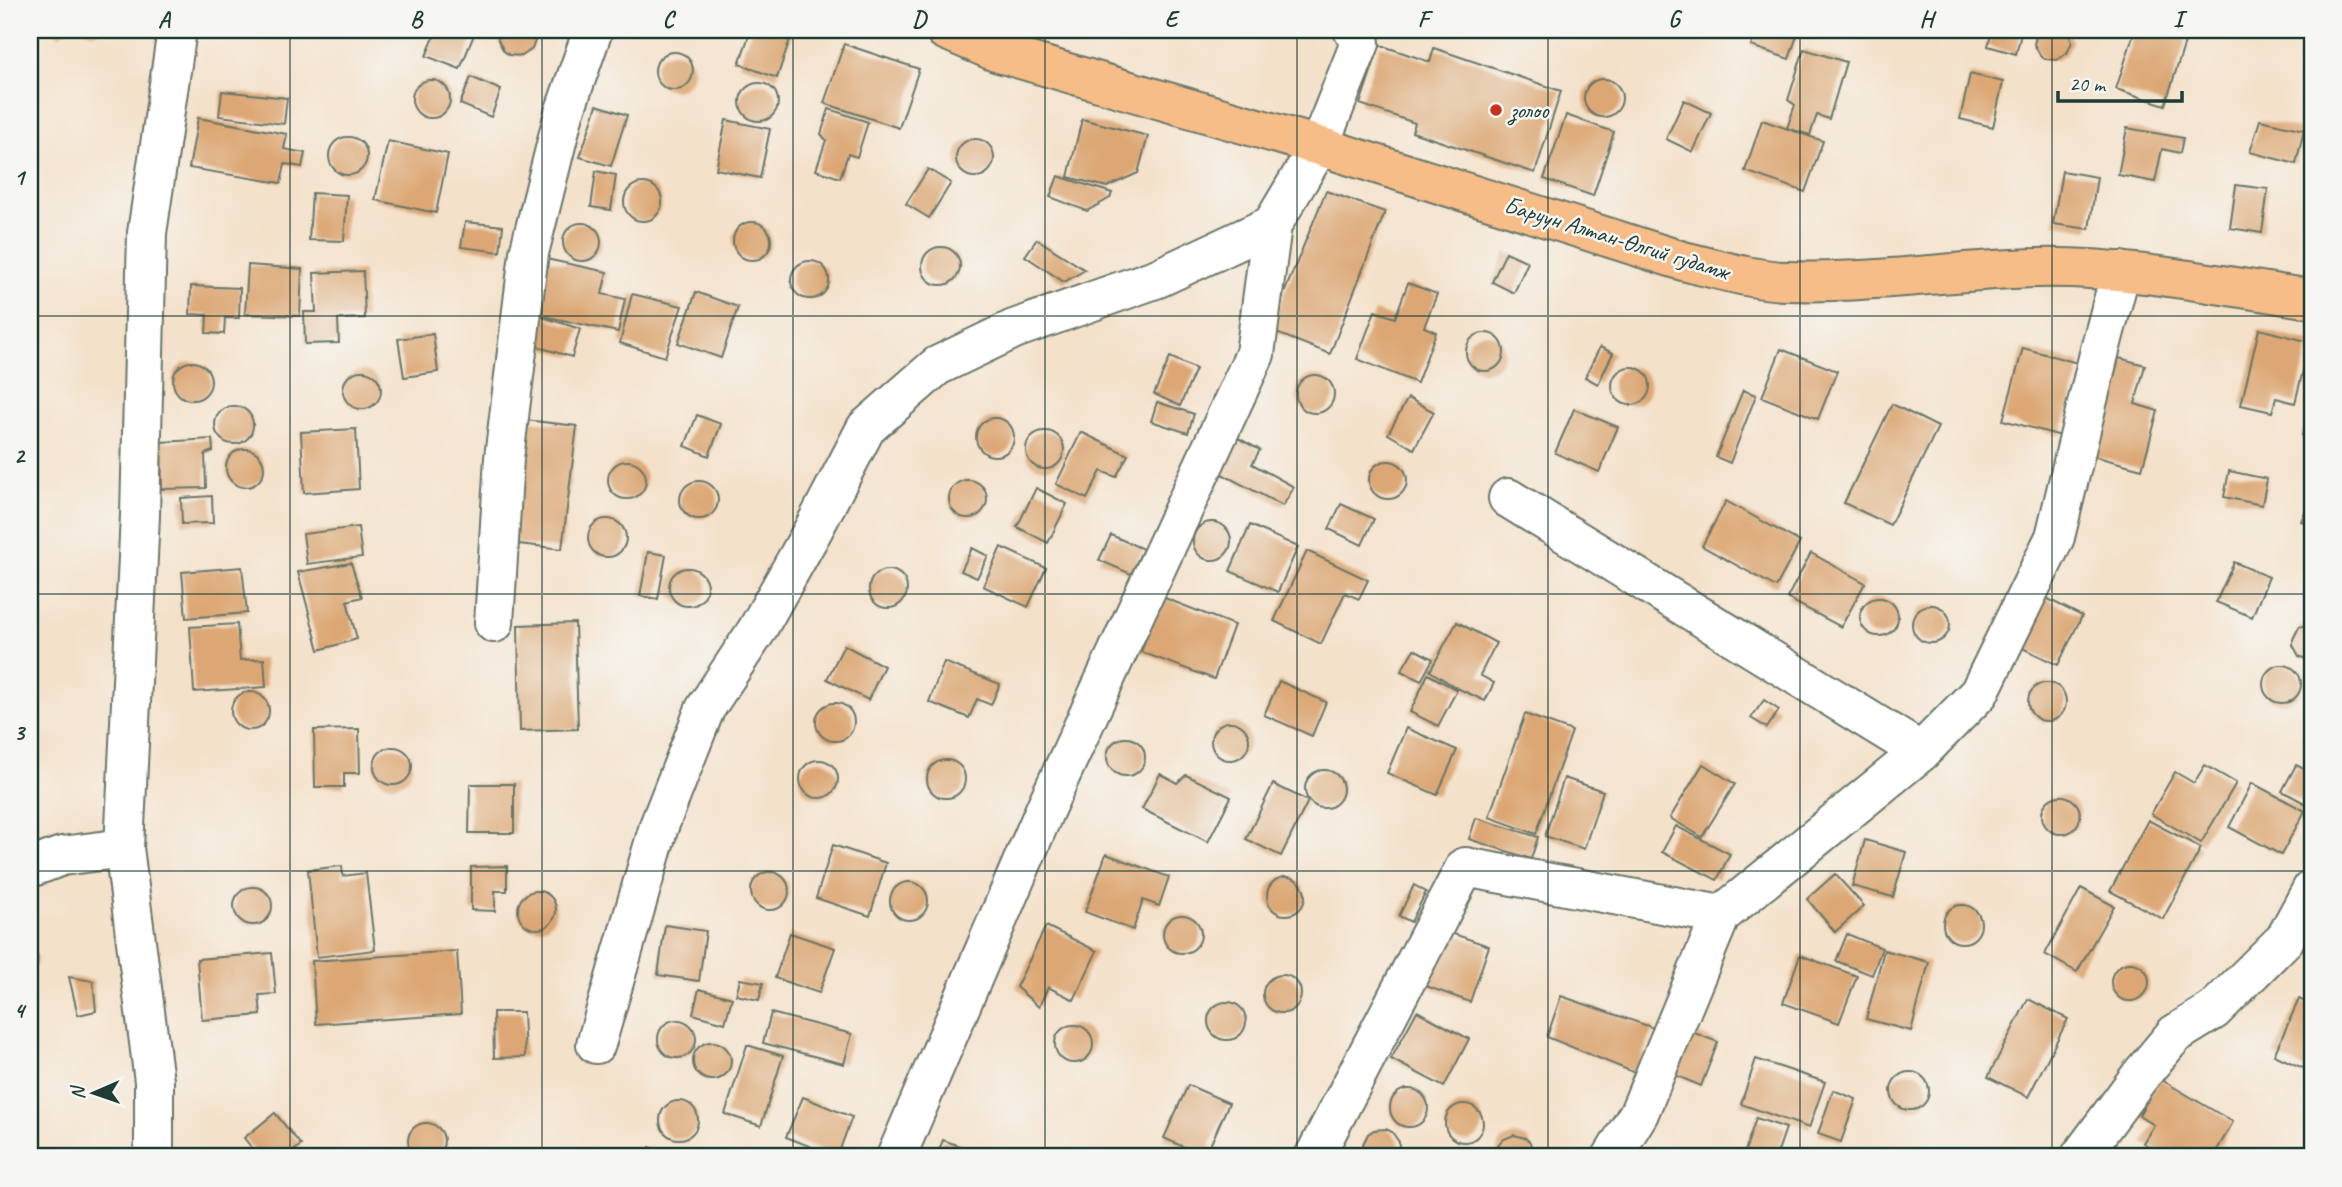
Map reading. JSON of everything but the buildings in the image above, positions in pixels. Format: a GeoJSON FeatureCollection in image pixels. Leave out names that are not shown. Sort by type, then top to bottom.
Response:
{"type":"FeatureCollection","features":[{"type":"Feature","properties":{"kind":"main road","name":"Баруун Алтан-Өлгий гудамж"},"geometry":{"type":"LineString","coordinates":[[945,30],[996,52],[1319,146],[1658,253],[1739,275],[1785,281],[1835,281],[2039,268],[2121,271],[2312,299]]}},
{"type":"Feature","properties":{"kind":"street"},"geometry":{"type":"LineString","coordinates":[[154,1157],[154,1081],[124,848],[140,515],[147,233],[177,30]]}},
{"type":"Feature","properties":{"kind":"street"},"geometry":{"type":"LineString","coordinates":[[494,623],[504,458],[529,253],[564,113],[593,30]]}},
{"type":"Feature","properties":{"kind":"street"},"geometry":{"type":"LineString","coordinates":[[896,1157],[1046,807],[1255,354],[1272,225],[1319,146],[1360,43],[1353,30]]}},
{"type":"Feature","properties":{"kind":"street"},"geometry":{"type":"LineString","coordinates":[[596,1044],[659,826],[705,709],[757,630],[866,428],[937,366],[1014,329],[1158,278],[1272,225]]}},
{"type":"Feature","properties":{"kind":"street"},"geometry":{"type":"LineString","coordinates":[[1612,1157],[1639,1113],[1721,915],[1921,752],[1979,693],[2055,537],[2096,363],[2121,271]]}},
{"type":"Feature","properties":{"kind":"street"},"geometry":{"type":"LineString","coordinates":[[1508,498],[1921,752]]}},
{"type":"Feature","properties":{"kind":"street"},"geometry":{"type":"LineString","coordinates":[[30,868],[62,856],[124,848]]}},
{"type":"Feature","properties":{"kind":"street"},"geometry":{"type":"LineString","coordinates":[[1314,1157],[1465,867],[1721,915]]}},
{"type":"Feature","properties":{"kind":"street"},"geometry":{"type":"LineString","coordinates":[[2080,1157],[2175,1034],[2214,1010],[2286,939],[2312,889]]}},
{"type":"Feature","properties":{"kind":"place","name":"золоо"},"geometry":{"type":"Point","coordinates":[1496,110]}}]}
